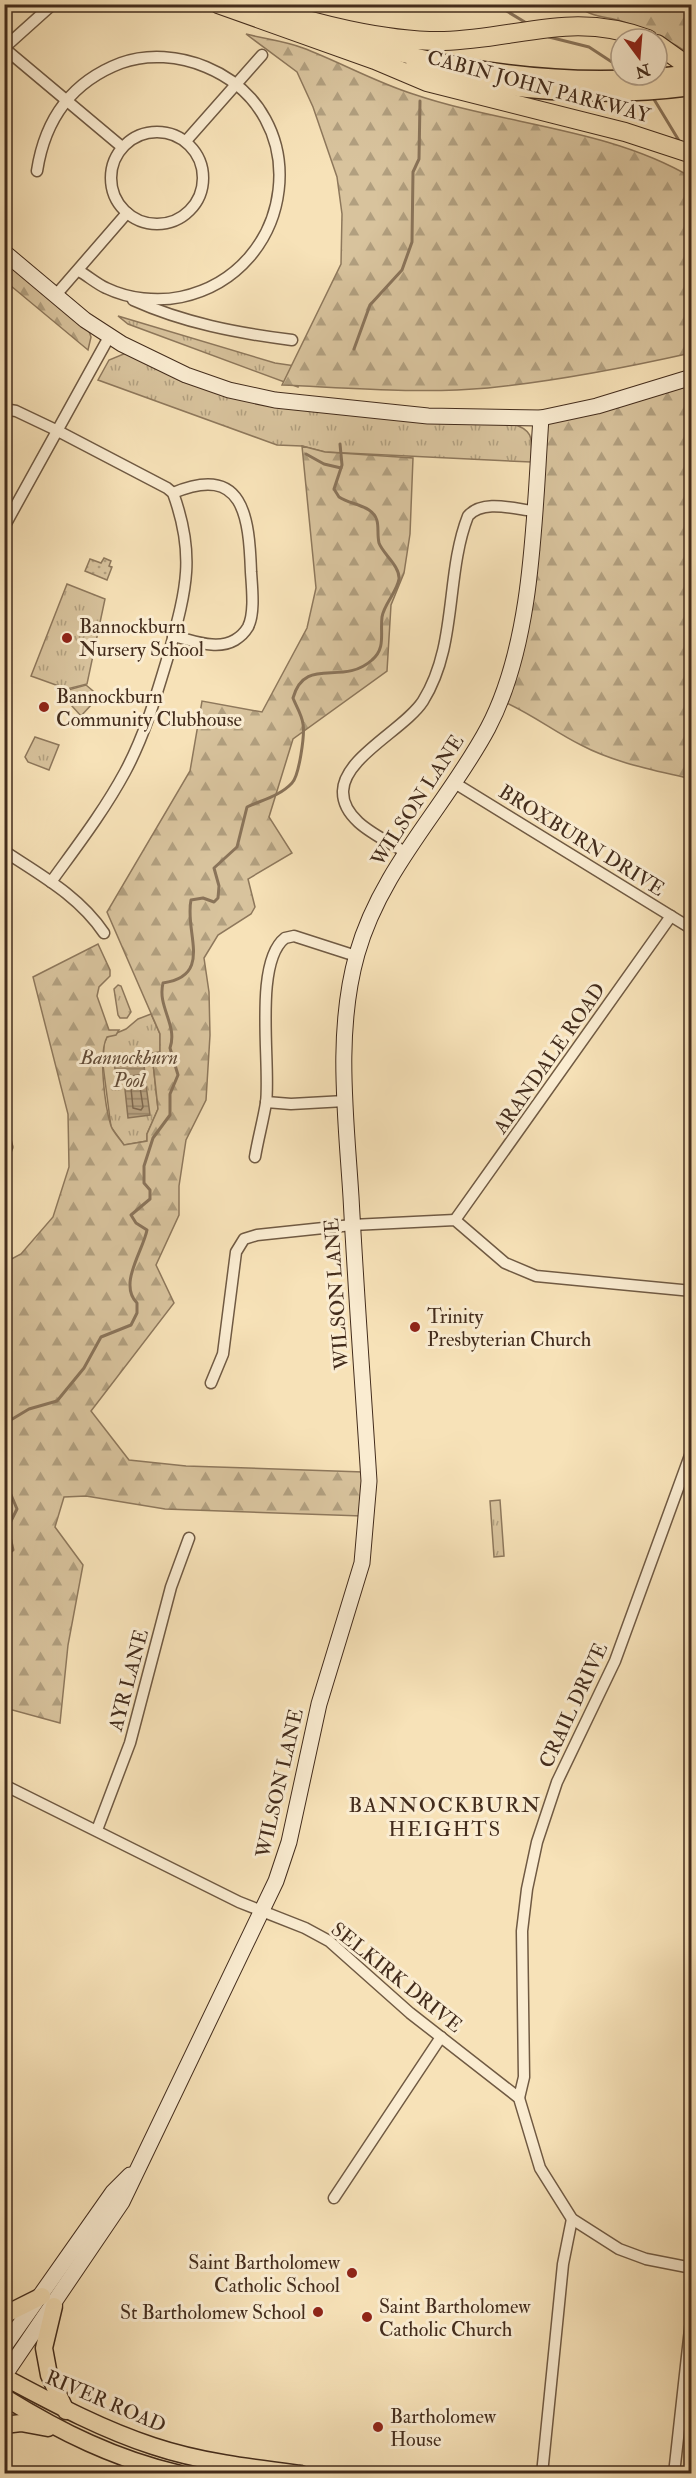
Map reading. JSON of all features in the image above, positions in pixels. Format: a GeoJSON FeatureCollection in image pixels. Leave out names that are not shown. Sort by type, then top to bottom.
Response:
{"type":"FeatureCollection","features":[{"type":"Feature","properties":{"kind":"highway","name":"CABIN JOHN PARKWAY"},"geometry":{"type":"LineString","coordinates":[[218,4],[375,60],[427,82],[626,132],[692,154]]}},
{"type":"Feature","properties":{"kind":"highway","name":"CABIN JOHN PARKWAY"},"geometry":{"type":"LineString","coordinates":[[256,5],[331,25],[393,37],[443,41],[570,24],[609,28]]}},
{"type":"Feature","properties":{"kind":"highway"},"geometry":{"type":"LineString","coordinates":[[669,53],[692,69]]}},
{"type":"Feature","properties":{"kind":"main road"},"geometry":{"type":"LineString","coordinates":[[256,5],[309,27],[418,59],[562,85],[692,73]]}},
{"type":"Feature","properties":{"kind":"main road"},"geometry":{"type":"LineString","coordinates":[[375,60],[476,82],[652,91],[692,87]]}},
{"type":"Feature","properties":{"kind":"main road"},"geometry":{"type":"LineString","coordinates":[[4,252],[55,296],[109,337],[186,375],[229,390],[275,400],[428,416],[541,418],[597,406],[692,377]]}},
{"type":"Feature","properties":{"kind":"main road","name":"WILSON LANE"},"geometry":{"type":"LineString","coordinates":[[4,2377],[48,2301],[122,2202],[263,1911],[289,1842],[319,1704],[362,1563],[369,1481],[345,1101],[345,1018],[356,956],[367,923],[405,852],[489,726],[513,666],[524,610],[541,418]]}},
{"type":"Feature","properties":{"kind":"main road"},"geometry":{"type":"LineString","coordinates":[[4,2316],[48,2301],[44,2348],[49,2375],[66,2411]]}},
{"type":"Feature","properties":{"kind":"main road","name":"WILSON LANE"},"geometry":{"type":"LineString","coordinates":[[4,2347],[48,2301]]}},
{"type":"Feature","properties":{"kind":"main road","name":"RIVER ROAD"},"geometry":{"type":"LineString","coordinates":[[4,2377],[66,2411],[154,2446],[204,2459],[301,2474]]}},
{"type":"Feature","properties":{"kind":"main road","name":"RIVER ROAD"},"geometry":{"type":"LineString","coordinates":[[4,2397],[55,2429],[99,2450],[180,2474]]}},
{"type":"Feature","properties":{"kind":"main road"},"geometry":{"type":"LineString","coordinates":[[4,2425],[21,2423],[55,2429]]}},
{"type":"Feature","properties":{"kind":"street"},"geometry":{"type":"LineString","coordinates":[[53,4],[5,48],[122,147]]}},
{"type":"Feature","properties":{"kind":"street"},"geometry":{"type":"LineString","coordinates":[[186,141],[262,55]]}},
{"type":"Feature","properties":{"kind":"street"},"geometry":{"type":"LineString","coordinates":[[37,171],[41,145],[51,121],[66,99],[83,83],[103,70],[125,61],[148,57],[172,57],[195,62],[217,71],[236,84],[258,108],[275,146],[280,167],[279,199],[269,230],[244,264],[228,278],[200,293],[168,300],[147,298],[106,288]]}},
{"type":"Feature","properties":{"kind":"street"},"geometry":{"type":"LineString","coordinates":[[165,132],[186,141],[198,155],[204,172],[202,191],[193,207],[179,219],[161,224],[143,222],[127,213],[116,199],[111,181],[113,163],[122,147],[142,134],[165,132]]}},
{"type":"Feature","properties":{"kind":"street"},"geometry":{"type":"LineString","coordinates":[[55,296],[127,213]]}},
{"type":"Feature","properties":{"kind":"street"},"geometry":{"type":"LineString","coordinates":[[79,271],[106,288],[150,308],[196,323],[244,334],[292,340]]}},
{"type":"Feature","properties":{"kind":"street"},"geometry":{"type":"LineString","coordinates":[[4,527],[109,337]]}},
{"type":"Feature","properties":{"kind":"street"},"geometry":{"type":"LineString","coordinates":[[4,409],[16,411],[56,430],[174,493],[182,519],[188,562],[184,598],[148,719],[126,770],[106,804],[51,882]]}},
{"type":"Feature","properties":{"kind":"street"},"geometry":{"type":"LineString","coordinates":[[173,636],[217,646],[234,641],[248,627],[251,583],[250,550],[243,508],[238,500],[231,492],[216,484],[201,483],[174,493]]}},
{"type":"Feature","properties":{"kind":"street"},"geometry":{"type":"LineString","coordinates":[[405,852],[354,819],[345,807],[343,790],[358,761],[411,717],[423,701],[437,673],[468,516],[473,510],[489,506],[534,511]]}},
{"type":"Feature","properties":{"kind":"street","name":"BROXBURN DRIVE"},"geometry":{"type":"LineString","coordinates":[[453,782],[692,929]]}},
{"type":"Feature","properties":{"kind":"street"},"geometry":{"type":"LineString","coordinates":[[4,851],[51,882],[89,912],[104,933]]}},
{"type":"Feature","properties":{"kind":"street","name":"ARANDALE ROAD"},"geometry":{"type":"LineString","coordinates":[[455,1220],[671,916]]}},
{"type":"Feature","properties":{"kind":"street"},"geometry":{"type":"LineString","coordinates":[[255,1157],[266,1102],[265,1004],[274,950],[278,943],[294,936],[356,956]]}},
{"type":"Feature","properties":{"kind":"street"},"geometry":{"type":"LineString","coordinates":[[266,1102],[291,1104],[345,1101]]}},
{"type":"Feature","properties":{"kind":"street"},"geometry":{"type":"LineString","coordinates":[[4,1135],[7,1147],[4,1155]]}},
{"type":"Feature","properties":{"kind":"street"},"geometry":{"type":"LineString","coordinates":[[211,1383],[223,1354],[236,1252],[244,1239],[256,1235],[352,1224],[455,1220],[505,1263],[536,1276],[692,1291]]}},
{"type":"Feature","properties":{"kind":"street","name":"CRAIL DRIVE"},"geometry":{"type":"LineString","coordinates":[[519,2098],[524,2077],[522,1931],[527,1889],[537,1842],[557,1782],[615,1661],[686,1476],[692,1450]]}},
{"type":"Feature","properties":{"kind":"street","name":"AYR LANE"},"geometry":{"type":"LineString","coordinates":[[97,1830],[130,1743],[171,1587],[189,1538]]}},
{"type":"Feature","properties":{"kind":"street","name":"SELKIRK DRIVE"},"geometry":{"type":"LineString","coordinates":[[4,1785],[329,1941],[441,2037],[519,2098]]}},
{"type":"Feature","properties":{"kind":"street"},"geometry":{"type":"LineString","coordinates":[[334,2198],[441,2037]]}},
{"type":"Feature","properties":{"kind":"street"},"geometry":{"type":"LineString","coordinates":[[519,2098],[540,2168],[572,2219],[619,2249],[646,2259],[692,2268]]}},
{"type":"Feature","properties":{"kind":"street"},"geometry":{"type":"LineString","coordinates":[[542,2474],[563,2264],[572,2219]]}},
{"type":"Feature","properties":{"kind":"street"},"geometry":{"type":"LineString","coordinates":[[674,2474],[692,2311]]}},
{"type":"Feature","properties":{"kind":"green space"},"geometry":{"type":"Polygon","coordinates":[[[577,5],[691,5],[691,55],[669,42],[669,27],[638,27],[593,15],[577,5]]]}},
{"type":"Feature","properties":{"kind":"green space"},"geometry":{"type":"Polygon","coordinates":[[[246,34],[296,46],[399,89],[448,104],[591,137],[659,161],[691,177],[691,353],[590,374],[488,388],[411,390],[282,385],[341,264],[342,214],[337,177],[313,107],[297,72],[246,34]]]}},
{"type":"Feature","properties":{"kind":"green space"},"geometry":{"type":"Polygon","coordinates":[[[4,261],[88,328],[91,337],[88,350],[5,281],[4,261]]]}},
{"type":"Feature","properties":{"kind":"green space"},"geometry":{"type":"Polygon","coordinates":[[[118,316],[275,363],[303,367],[298,387],[128,324],[118,316]]]}},
{"type":"Feature","properties":{"kind":"green space"},"geometry":{"type":"Polygon","coordinates":[[[126,353],[281,407],[406,419],[510,423],[528,432],[532,447],[531,462],[325,452],[302,446],[277,445],[98,380],[109,360],[126,353]]]}},
{"type":"Feature","properties":{"kind":"green space"},"geometry":{"type":"Polygon","coordinates":[[[691,377],[691,779],[607,757],[571,740],[500,700],[513,666],[541,418],[691,377]]]}},
{"type":"Feature","properties":{"kind":"green space"},"geometry":{"type":"Polygon","coordinates":[[[302,446],[325,452],[413,458],[410,534],[404,573],[391,605],[387,671],[293,739],[269,817],[292,853],[248,879],[255,907],[251,914],[218,935],[204,958],[209,992],[210,1035],[206,1100],[186,1140],[179,1186],[179,1215],[156,1265],[174,1303],[91,1411],[129,1460],[186,1466],[363,1472],[362,1516],[165,1509],[86,1496],[64,1497],[55,1527],[83,1565],[68,1645],[60,1723],[5,1708],[4,1263],[21,1254],[53,1217],[69,1167],[68,1114],[33,977],[98,944],[110,970],[110,976],[99,987],[97,996],[109,1030],[119,1030],[116,1035],[107,1037],[104,1045],[103,1080],[109,1117],[112,1128],[124,1145],[147,1141],[147,1134],[158,1109],[152,1053],[160,1052],[160,1034],[107,912],[190,771],[202,701],[262,712],[307,628],[316,588],[302,446]]]}},
{"type":"Feature","properties":{"kind":"green space"},"geometry":{"type":"Polygon","coordinates":[[[104,558],[111,561],[109,566],[112,567],[107,580],[85,571],[90,559],[101,563],[104,558]]]}},
{"type":"Feature","properties":{"kind":"green space"},"geometry":{"type":"Polygon","coordinates":[[[67,584],[105,599],[87,684],[67,689],[31,676],[67,584]]]}},
{"type":"Feature","properties":{"kind":"green space"},"geometry":{"type":"Polygon","coordinates":[[[86,685],[93,691],[87,702],[91,705],[81,716],[71,705],[68,690],[86,685]]]}},
{"type":"Feature","properties":{"kind":"green space"},"geometry":{"type":"Polygon","coordinates":[[[35,737],[59,745],[49,770],[28,762],[25,757],[35,737]]]}},
{"type":"Feature","properties":{"kind":"green space"},"geometry":{"type":"Polygon","coordinates":[[[118,985],[121,986],[131,1012],[127,1018],[120,1018],[118,1015],[114,989],[118,985]]]}},
{"type":"Feature","properties":{"kind":"green space","name":"Bannockburn Pool"},"geometry":{"type":"Polygon","coordinates":[[[151,1014],[160,1034],[160,1052],[152,1054],[158,1109],[147,1134],[147,1141],[124,1145],[111,1127],[103,1065],[104,1044],[107,1037],[151,1014]]]}},
{"type":"Feature","properties":{"kind":"green space"},"geometry":{"type":"Polygon","coordinates":[[[500,1500],[504,1556],[494,1557],[490,1501],[500,1500]]]}},
{"type":"Feature","properties":{"kind":"water"},"geometry":{"type":"Polygon","coordinates":[[[143,1057],[145,1074],[116,1078],[114,1061],[143,1057]]]}},
{"type":"Feature","properties":{"kind":"water"},"geometry":{"type":"Polygon","coordinates":[[[145,1077],[150,1115],[128,1118],[124,1080],[145,1077]]]}},
{"type":"Feature","properties":{"kind":"waterway"},"geometry":{"type":"LineString","coordinates":[[431,9],[433,4]]}},
{"type":"Feature","properties":{"kind":"waterway"},"geometry":{"type":"LineString","coordinates":[[495,4],[528,24]]}},
{"type":"Feature","properties":{"kind":"waterway"},"geometry":{"type":"LineString","coordinates":[[549,37],[589,47],[609,60]]}},
{"type":"Feature","properties":{"kind":"waterway"},"geometry":{"type":"LineString","coordinates":[[652,96],[681,144]]}},
{"type":"Feature","properties":{"kind":"waterway"},"geometry":{"type":"LineString","coordinates":[[354,349],[370,305],[402,270],[412,242],[413,172],[419,159],[420,101]]}},
{"type":"Feature","properties":{"kind":"waterway"},"geometry":{"type":"LineString","coordinates":[[4,1558],[13,1550],[8,1527],[17,1509],[6,1483],[10,1469],[10,1447],[6,1429],[9,1421],[29,1409],[57,1401],[84,1368],[101,1337],[131,1325],[137,1313],[137,1303],[130,1287],[131,1277],[147,1230],[136,1223],[131,1215],[150,1199],[150,1190],[144,1183],[144,1166],[153,1138],[170,1115],[170,1094],[178,1075],[170,1048],[172,1040],[170,1024],[162,992],[163,983],[179,979],[188,972],[192,962],[194,951],[191,900],[203,898],[214,902],[218,898],[219,886],[214,868],[237,847],[247,807],[282,791],[295,779],[303,737],[302,721],[293,698],[299,685],[306,678],[315,674],[360,668],[372,660],[381,646],[382,617],[398,584],[399,574],[379,543],[377,521],[373,513],[339,497],[334,489],[342,465],[340,444]]}},
{"type":"Feature","properties":{"kind":"waterway"},"geometry":{"type":"LineString","coordinates":[[306,454],[324,464],[341,468]]}},
{"type":"Feature","properties":{"kind":"place","name":"Bannockburn Nursery School"},"geometry":{"type":"Point","coordinates":[67,638]}},
{"type":"Feature","properties":{"kind":"place","name":"Bannockburn Community Clubhouse"},"geometry":{"type":"Point","coordinates":[44,707]}},
{"type":"Feature","properties":{"kind":"place","name":"Trinity Presbyterian Church"},"geometry":{"type":"Point","coordinates":[415,1327]}},
{"type":"Feature","properties":{"kind":"place","name":"Saint Bartholomew Catholic School"},"geometry":{"type":"Point","coordinates":[352,2273]}},
{"type":"Feature","properties":{"kind":"place","name":"St Bartholomew School"},"geometry":{"type":"Point","coordinates":[318,2312]}},
{"type":"Feature","properties":{"kind":"place","name":"Saint Bartholomew Catholic Church"},"geometry":{"type":"Point","coordinates":[367,2317]}},
{"type":"Feature","properties":{"kind":"place","name":"Bartholomew House"},"geometry":{"type":"Point","coordinates":[378,2427]}},
{"type":"Feature","properties":{"kind":"district","name":"BANNOCKBURN HEIGHTS"},"geometry":{"type":"Point","coordinates":[445,1817]}}]}
